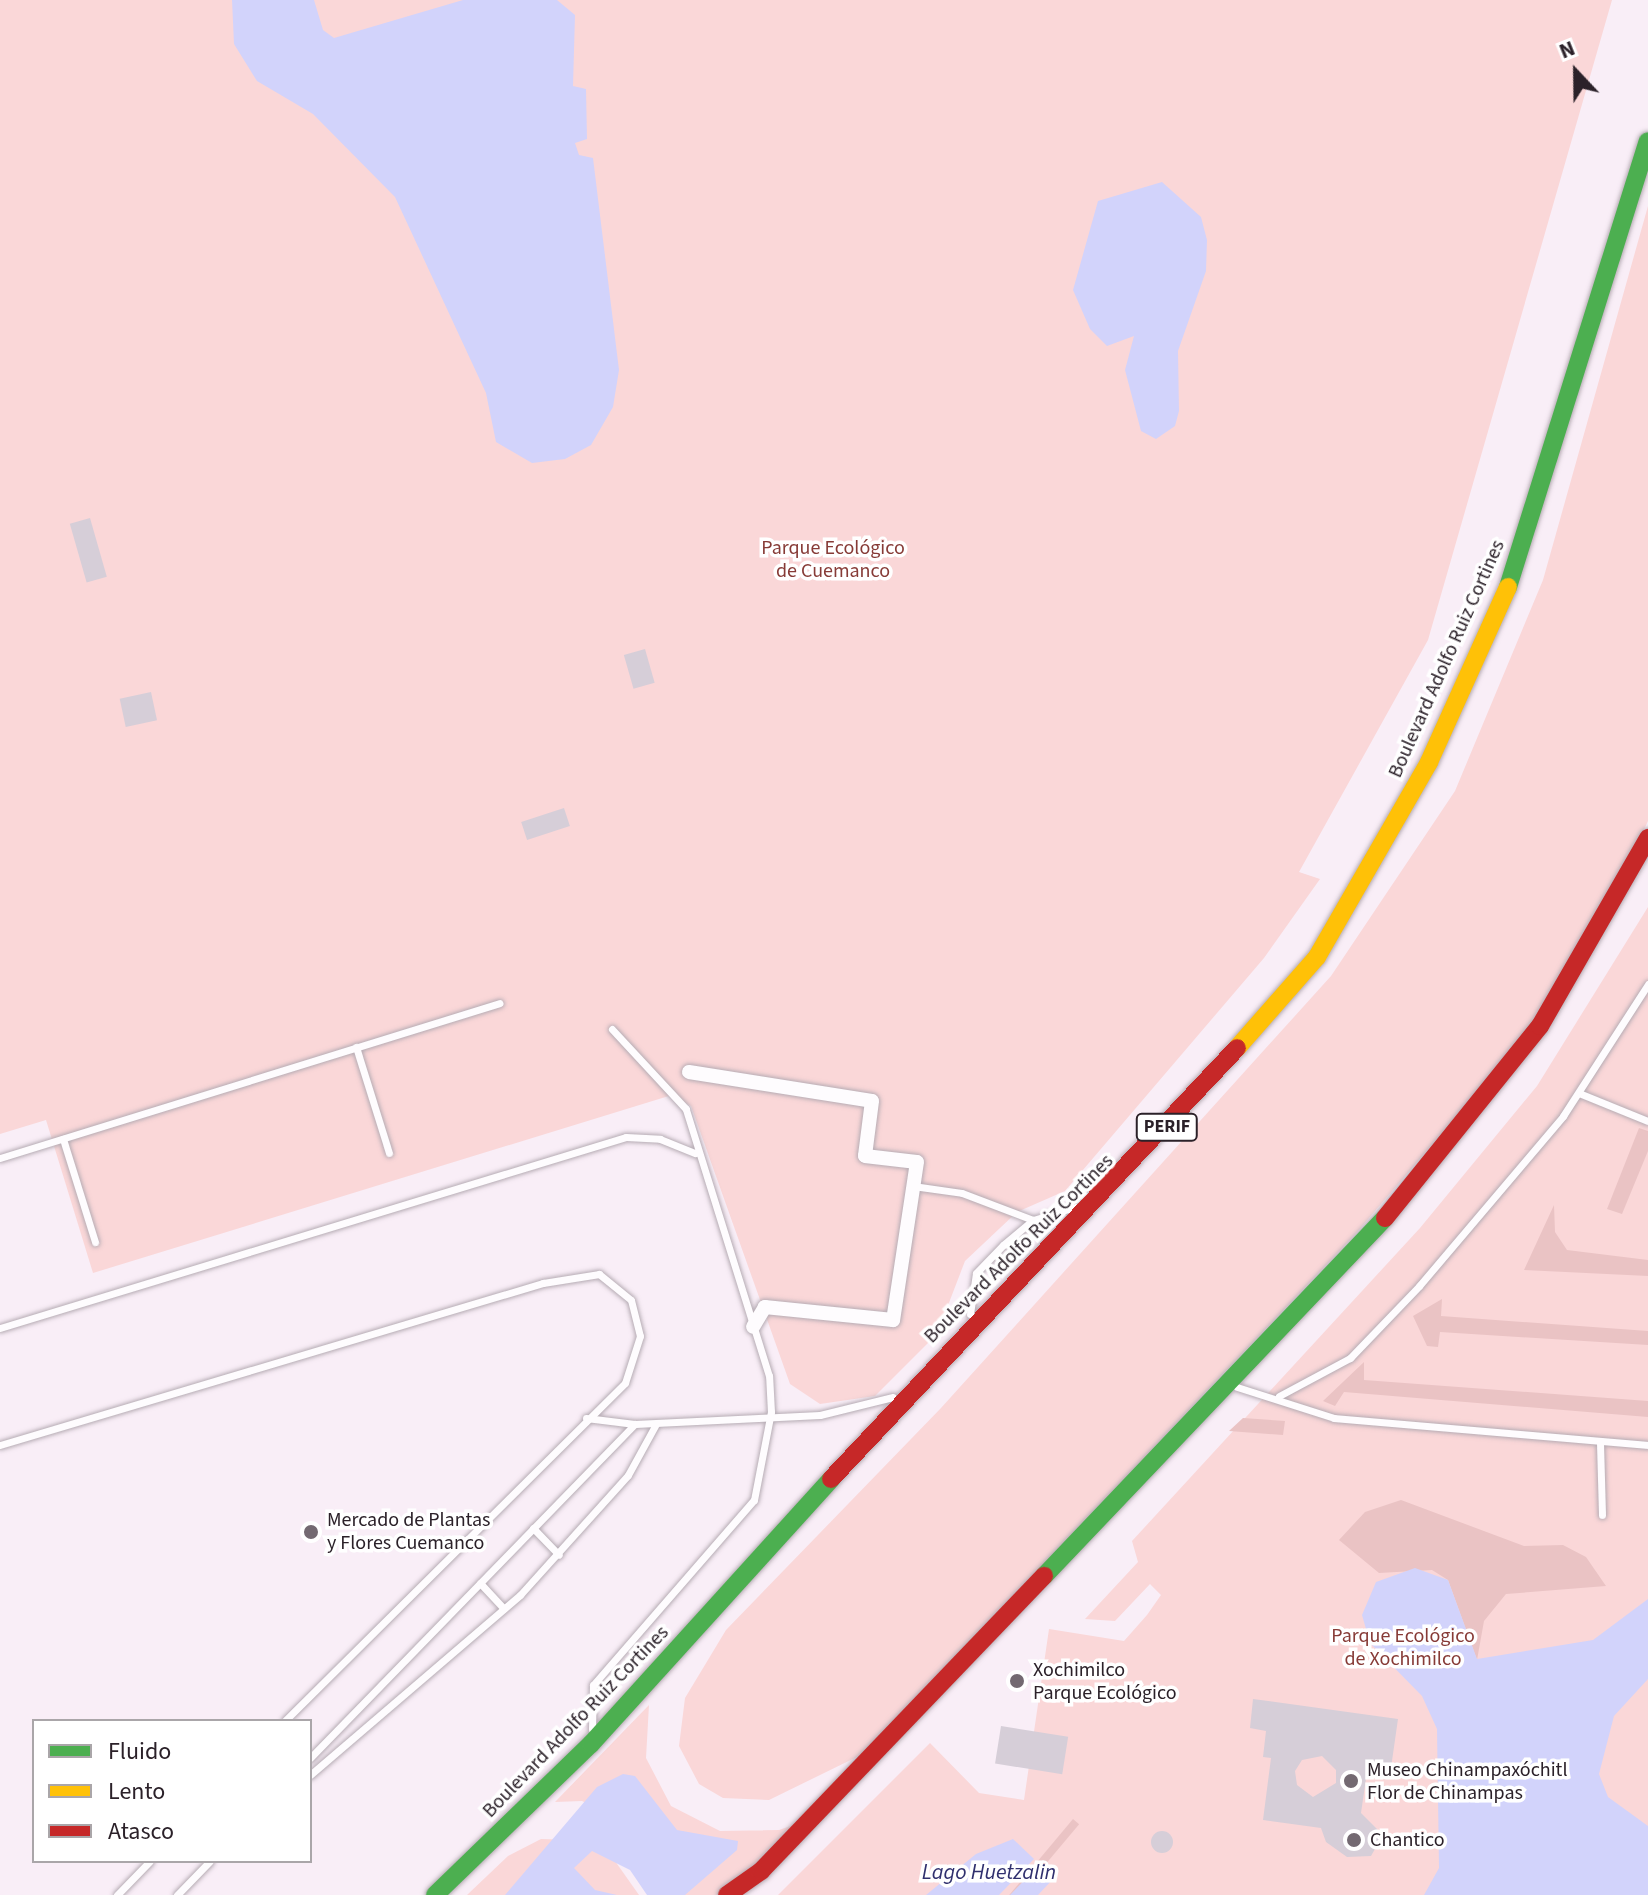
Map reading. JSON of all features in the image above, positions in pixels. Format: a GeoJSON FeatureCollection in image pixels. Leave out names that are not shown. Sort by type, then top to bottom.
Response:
{"type":"FeatureCollection","features":[{"type":"Feature","properties":{"kind":"highway","name":"Boulevard Adolfo Ruiz Cortines"},"geometry":{"type":"LineString","coordinates":[[435,1895],[591,1744],[969,1328],[1096,1200],[1317,957],[1429,762],[1513,576],[1648,141]]}},
{"type":"Feature","properties":{"kind":"highway"},"geometry":{"type":"LineString","coordinates":[[1634,189],[1648,171]]}},
{"type":"Feature","properties":{"kind":"highway"},"geometry":{"type":"LineString","coordinates":[[727,1895],[761,1871],[1373,1233],[1532,1038],[1648,838]]}},
{"type":"Feature","properties":{"kind":"street"},"geometry":{"type":"LineString","coordinates":[[689,1072],[872,1101],[865,1156],[917,1162],[893,1320],[765,1307],[753,1327]]}},
{"type":"Feature","properties":{"kind":"lane"},"geometry":{"type":"LineString","coordinates":[[1279,1396],[1329,1374],[1362,1349],[1579,1093],[1648,984]]}},
{"type":"Feature","properties":{"kind":"lane"},"geometry":{"type":"LineString","coordinates":[[0,1158],[500,1003]]}},
{"type":"Feature","properties":{"kind":"lane"},"geometry":{"type":"LineString","coordinates":[[591,1744],[593,1685],[754,1500],[771,1412],[769,1376],[695,1153],[686,1109],[612,1029]]}},
{"type":"Feature","properties":{"kind":"lane"},"geometry":{"type":"LineString","coordinates":[[356,1047],[389,1153]]}},
{"type":"Feature","properties":{"kind":"lane"},"geometry":{"type":"LineString","coordinates":[[1579,1093],[1648,1121]]}},
{"type":"Feature","properties":{"kind":"lane"},"geometry":{"type":"LineString","coordinates":[[0,1328],[626,1137],[660,1139],[695,1153]]}},
{"type":"Feature","properties":{"kind":"lane"},"geometry":{"type":"LineString","coordinates":[[63,1139],[95,1242]]}},
{"type":"Feature","properties":{"kind":"lane"},"geometry":{"type":"LineString","coordinates":[[913,1186],[962,1193],[1033,1220]]}},
{"type":"Feature","properties":{"kind":"lane"},"geometry":{"type":"LineString","coordinates":[[969,1328],[976,1273],[1033,1220],[1096,1200]]}},
{"type":"Feature","properties":{"kind":"lane"},"geometry":{"type":"LineString","coordinates":[[0,1445],[543,1283],[599,1274],[631,1300],[640,1336],[625,1383],[586,1418],[287,1719]]}},
{"type":"Feature","properties":{"kind":"lane"},"geometry":{"type":"LineString","coordinates":[[1228,1384],[1279,1396],[1334,1418],[1648,1445]]}},
{"type":"Feature","properties":{"kind":"lane"},"geometry":{"type":"LineString","coordinates":[[586,1418],[656,1424],[771,1412],[865,1408],[914,1388]]}},
{"type":"Feature","properties":{"kind":"lane"},"geometry":{"type":"LineString","coordinates":[[312,1756],[635,1424]]}},
{"type":"Feature","properties":{"kind":"lane"},"geometry":{"type":"LineString","coordinates":[[312,1773],[504,1609],[559,1555],[628,1475],[656,1424]]}},
{"type":"Feature","properties":{"kind":"lane"},"geometry":{"type":"LineString","coordinates":[[1600,1443],[1602,1515]]}},
{"type":"Feature","properties":{"kind":"lane"},"geometry":{"type":"LineString","coordinates":[[533,1528],[559,1555]]}},
{"type":"Feature","properties":{"kind":"lane"},"geometry":{"type":"LineString","coordinates":[[480,1583],[504,1609]]}},
{"type":"Feature","properties":{"kind":"lane"},"geometry":{"type":"LineString","coordinates":[[117,1895],[148,1863]]}},
{"type":"Feature","properties":{"kind":"lane"},"geometry":{"type":"LineString","coordinates":[[177,1895],[208,1863]]}},
{"type":"Feature","properties":{"kind":"green space","name":"Parque Ecológico de Cuemanco"},"geometry":{"type":"Polygon","coordinates":[[[0,0],[1612,0],[1428,640],[1299,872],[1320,879],[1264,958],[1065,1191],[1017,1212],[965,1261],[937,1334],[875,1396],[820,1404],[790,1384],[691,1106],[672,1095],[93,1273],[46,1120],[0,1134],[0,0]]]}},
{"type":"Feature","properties":{"kind":"green space"},"geometry":{"type":"Polygon","coordinates":[[[1648,206],[1648,821],[1619,882],[1529,1031],[1357,1232],[865,1753],[769,1800],[723,1798],[699,1784],[679,1746],[685,1698],[726,1630],[941,1408],[1331,976],[1455,791],[1543,580],[1648,206]]]}},
{"type":"Feature","properties":{"kind":"green space","name":"Parque Ecológico de Xochimilco"},"geometry":{"type":"Polygon","coordinates":[[[1648,907],[1648,1895],[778,1895],[930,1743],[979,1793],[1024,1800],[1049,1629],[1124,1641],[1147,1615],[1161,1595],[1150,1584],[1115,1621],[1085,1619],[1138,1562],[1132,1541],[1420,1228],[1537,1086],[1648,907]]]}},
{"type":"Feature","properties":{"kind":"green space"},"geometry":{"type":"Polygon","coordinates":[[[649,1705],[646,1758],[671,1806],[720,1831],[779,1830],[808,1820],[736,1895],[671,1895],[628,1823],[582,1801],[555,1802],[649,1705]]]}},
{"type":"Feature","properties":{"kind":"green space"},"geometry":{"type":"Polygon","coordinates":[[[541,1839],[578,1840],[615,1861],[639,1895],[467,1895],[508,1856],[541,1839]]]}},
{"type":"Feature","properties":{"kind":"shaded area"},"geometry":{"type":"Polygon","coordinates":[[[1639,1128],[1648,1131],[1648,1151],[1622,1214],[1607,1209],[1639,1128]]]}},
{"type":"Feature","properties":{"kind":"shaded area"},"geometry":{"type":"Polygon","coordinates":[[[1554,1205],[1555,1232],[1567,1250],[1648,1260],[1648,1276],[1524,1270],[1554,1205]]]}},
{"type":"Feature","properties":{"kind":"shaded area"},"geometry":{"type":"Polygon","coordinates":[[[1442,1299],[1441,1316],[1648,1331],[1648,1345],[1440,1332],[1438,1347],[1427,1346],[1413,1316],[1442,1299]]]}},
{"type":"Feature","properties":{"kind":"shaded area"},"geometry":{"type":"Polygon","coordinates":[[[1364,1362],[1364,1380],[1648,1401],[1648,1417],[1344,1392],[1335,1406],[1323,1401],[1364,1362]]]}},
{"type":"Feature","properties":{"kind":"shaded area"},"geometry":{"type":"Polygon","coordinates":[[[1243,1418],[1285,1421],[1283,1435],[1229,1431],[1243,1418]]]}},
{"type":"Feature","properties":{"kind":"shaded area"},"geometry":{"type":"Polygon","coordinates":[[[1401,1500],[1524,1546],[1563,1545],[1586,1557],[1606,1586],[1506,1594],[1484,1621],[1477,1660],[1448,1580],[1432,1570],[1379,1573],[1339,1540],[1365,1512],[1401,1500]]]}},
{"type":"Feature","properties":{"kind":"shaded area"},"geometry":{"type":"Polygon","coordinates":[[[1073,1819],[1079,1824],[1020,1895],[1009,1895],[1073,1819]]]}},
{"type":"Feature","properties":{"kind":"water"},"geometry":{"type":"Polygon","coordinates":[[[232,0],[314,0],[323,30],[334,38],[463,0],[557,0],[575,15],[573,86],[586,89],[587,139],[575,143],[579,155],[593,158],[619,370],[613,407],[591,445],[565,459],[532,463],[496,442],[486,393],[395,197],[313,114],[257,81],[234,44],[232,0]]]}},
{"type":"Feature","properties":{"kind":"water"},"geometry":{"type":"Polygon","coordinates":[[[1162,182],[1201,217],[1207,240],[1206,271],[1178,351],[1179,411],[1175,426],[1156,439],[1141,431],[1125,370],[1134,336],[1107,346],[1090,329],[1073,290],[1098,201],[1162,182]]]}},
{"type":"Feature","properties":{"kind":"water"},"geometry":{"type":"Polygon","coordinates":[[[1415,1568],[1448,1580],[1477,1659],[1593,1640],[1648,1599],[1648,1679],[1614,1716],[1599,1774],[1608,1797],[1648,1826],[1648,1895],[1424,1895],[1439,1868],[1437,1729],[1422,1696],[1370,1643],[1362,1615],[1376,1582],[1415,1568]]]}},
{"type":"Feature","properties":{"kind":"water"},"geometry":{"type":"Polygon","coordinates":[[[623,1774],[635,1776],[677,1830],[738,1841],[737,1850],[685,1895],[647,1895],[630,1870],[592,1851],[574,1868],[595,1890],[617,1895],[505,1895],[597,1787],[623,1774]]]}},
{"type":"Feature","properties":{"kind":"water","name":"Lago Huetzalin"},"geometry":{"type":"Polygon","coordinates":[[[1013,1839],[1034,1859],[999,1895],[926,1895],[976,1854],[1013,1839]]]}},
{"type":"Feature","properties":{"kind":"water","name":"Lago Huetzalin"},"geometry":{"type":"Polygon","coordinates":[[[1039,1865],[1054,1878],[1038,1895],[1010,1895],[1039,1865]]]}},
{"type":"Feature","properties":{"kind":"building"},"geometry":{"type":"Polygon","coordinates":[[[90,518],[107,577],[87,582],[70,524],[90,518]]]}},
{"type":"Feature","properties":{"kind":"building"},"geometry":{"type":"Polygon","coordinates":[[[645,649],[655,683],[633,689],[624,655],[645,649]]]}},
{"type":"Feature","properties":{"kind":"building"},"geometry":{"type":"Polygon","coordinates":[[[151,692],[157,720],[126,727],[120,699],[151,692]]]}},
{"type":"Feature","properties":{"kind":"building"},"geometry":{"type":"Polygon","coordinates":[[[564,808],[570,826],[527,840],[521,822],[564,808]]]}},
{"type":"Feature","properties":{"kind":"building","name":"Museo Chinampaxóchitl Flor de Chinampas"},"geometry":{"type":"Polygon","coordinates":[[[1253,1699],[1398,1719],[1391,1768],[1368,1765],[1361,1813],[1383,1835],[1371,1856],[1347,1857],[1326,1842],[1321,1828],[1263,1820],[1271,1758],[1263,1757],[1266,1731],[1250,1728],[1253,1699]],[[1322,1756],[1302,1760],[1295,1771],[1297,1785],[1313,1797],[1336,1783],[1336,1770],[1322,1756]]]}},
{"type":"Feature","properties":{"kind":"building"},"geometry":{"type":"Polygon","coordinates":[[[1001,1726],[1068,1737],[1062,1774],[995,1764],[1001,1726]]]}},
{"type":"Feature","properties":{"kind":"building"},"geometry":{"type":"Polygon","coordinates":[[[1162,1831],[1170,1834],[1173,1842],[1170,1850],[1162,1853],[1154,1850],[1151,1842],[1154,1834],[1162,1831]]]}},
{"type":"Feature","properties":{"kind":"traffic: fast"},"geometry":{"type":"LineString","coordinates":[[1508,587],[1648,141]]}},
{"type":"Feature","properties":{"kind":"traffic: fast"},"geometry":{"type":"LineString","coordinates":[[1044,1576],[1385,1218]]}},
{"type":"Feature","properties":{"kind":"traffic: fast"},"geometry":{"type":"LineString","coordinates":[[435,1895],[591,1744],[831,1479]]}},
{"type":"Feature","properties":{"kind":"traffic: slow"},"geometry":{"type":"LineString","coordinates":[[1237,1048],[1317,957],[1429,762],[1508,587]]}},
{"type":"Feature","properties":{"kind":"traffic: jam"},"geometry":{"type":"LineString","coordinates":[[1385,1218],[1540,1026],[1648,838]]}},
{"type":"Feature","properties":{"kind":"traffic: jam"},"geometry":{"type":"LineString","coordinates":[[831,1479],[1237,1048]]}},
{"type":"Feature","properties":{"kind":"traffic: jam"},"geometry":{"type":"LineString","coordinates":[[727,1895],[761,1871],[1044,1576]]}},
{"type":"Feature","properties":{"kind":"place","name":"Mercado de Plantas y Flores Cuemanco"},"geometry":{"type":"Point","coordinates":[311,1532]}},
{"type":"Feature","properties":{"kind":"place","name":"Xochimilco Parque Ecológico"},"geometry":{"type":"Point","coordinates":[1017,1681]}},
{"type":"Feature","properties":{"kind":"place","name":"Museo Chinampaxóchitl Flor de Chinampas"},"geometry":{"type":"Point","coordinates":[1351,1781]}},
{"type":"Feature","properties":{"kind":"place","name":"Chantico"},"geometry":{"type":"Point","coordinates":[1354,1840]}}]}
